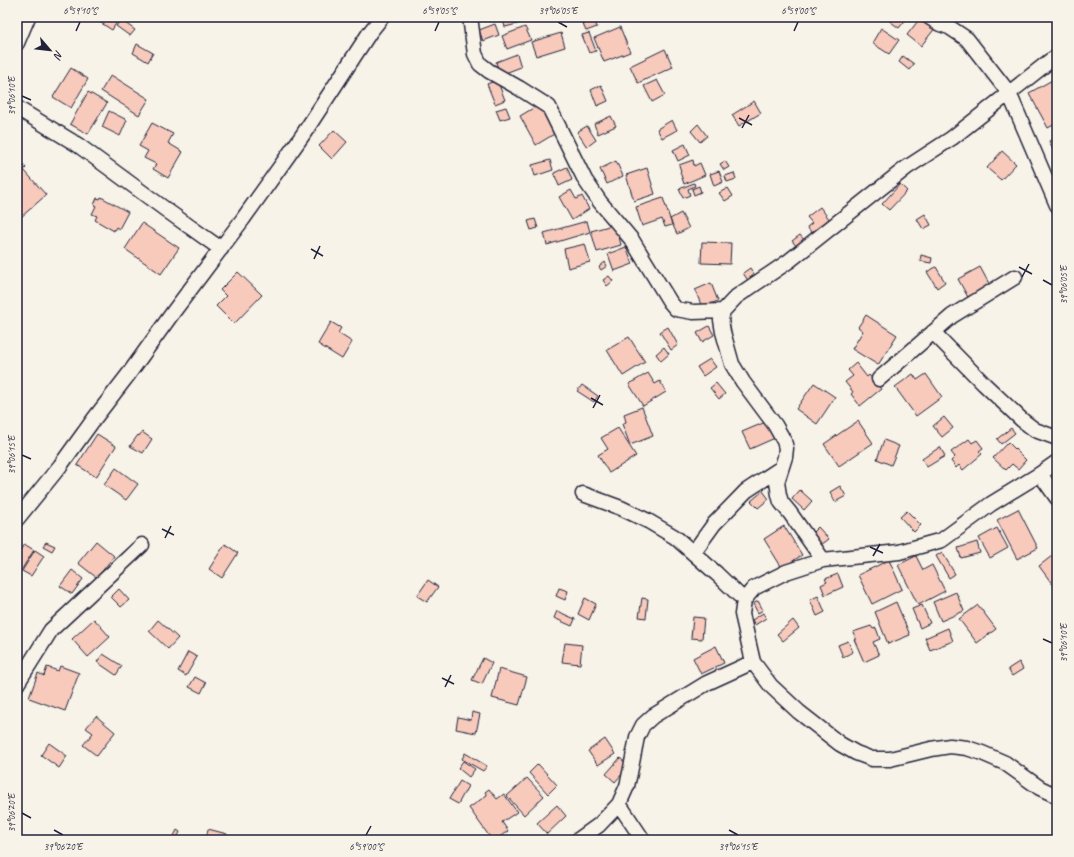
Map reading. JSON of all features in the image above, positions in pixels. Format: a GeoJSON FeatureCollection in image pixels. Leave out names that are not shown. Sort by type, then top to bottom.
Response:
{"type":"FeatureCollection","features":[{"type":"Feature","properties":{"kind":"street"},"geometry":{"type":"LineString","coordinates":[[17,44],[28,17]]}},
{"type":"Feature","properties":{"kind":"street"},"geometry":{"type":"LineString","coordinates":[[17,519],[60,466],[221,249],[302,136],[370,32],[382,17]]}},
{"type":"Feature","properties":{"kind":"street"},"geometry":{"type":"LineString","coordinates":[[470,17],[475,54],[480,64],[549,107],[585,180],[600,202],[632,240],[670,302],[676,309],[693,312],[723,310]]}},
{"type":"Feature","properties":{"kind":"street"},"geometry":{"type":"LineString","coordinates":[[929,17],[940,24],[950,27],[967,38],[1009,93],[1057,205]]}},
{"type":"Feature","properties":{"kind":"street"},"geometry":{"type":"LineString","coordinates":[[823,560],[781,502],[777,482],[785,457],[786,448],[784,441],[775,425],[743,382],[732,364],[721,320],[723,310],[736,297],[788,261],[900,173],[952,138],[1054,58],[1057,47]]}},
{"type":"Feature","properties":{"kind":"street"},"geometry":{"type":"LineString","coordinates":[[17,108],[78,145],[221,249]]}},
{"type":"Feature","properties":{"kind":"street"},"geometry":{"type":"LineString","coordinates":[[879,379],[952,316],[1015,277]]}},
{"type":"Feature","properties":{"kind":"street"},"geometry":{"type":"LineString","coordinates":[[933,332],[1022,420],[1035,430],[1057,438]]}},
{"type":"Feature","properties":{"kind":"street"},"geometry":{"type":"LineString","coordinates":[[1057,462],[991,504],[942,540],[899,552],[823,560],[779,575],[754,588],[744,600],[742,614],[753,662],[771,686],[799,712],[840,744],[856,753],[872,759],[890,759],[950,746],[967,748],[982,753],[1005,764],[1040,788],[1057,796]]}},
{"type":"Feature","properties":{"kind":"street"},"geometry":{"type":"LineString","coordinates":[[693,553],[714,524],[746,490],[781,468]]}},
{"type":"Feature","properties":{"kind":"street"},"geometry":{"type":"LineString","coordinates":[[1040,474],[1057,498]]}},
{"type":"Feature","properties":{"kind":"street"},"geometry":{"type":"LineString","coordinates":[[583,494],[621,508],[648,521],[675,537],[744,600]]}},
{"type":"Feature","properties":{"kind":"street"},"geometry":{"type":"LineString","coordinates":[[17,684],[51,630],[142,545]]}},
{"type":"Feature","properties":{"kind":"street"},"geometry":{"type":"LineString","coordinates":[[578,840],[599,825],[619,804],[627,786],[637,737],[643,725],[653,716],[707,683],[753,662]]}},
{"type":"Feature","properties":{"kind":"street"},"geometry":{"type":"LineString","coordinates":[[619,804],[643,840]]}},
{"type":"Feature","properties":{"kind":"building"},"geometry":{"type":"Polygon","coordinates":[[[96,17],[120,17],[112,30],[95,19],[96,17]]]}},
{"type":"Feature","properties":{"kind":"building"},"geometry":{"type":"Polygon","coordinates":[[[502,17],[524,17],[525,22],[505,27],[502,17]]]}},
{"type":"Feature","properties":{"kind":"building"},"geometry":{"type":"Polygon","coordinates":[[[588,17],[593,17],[597,27],[586,31],[581,20],[588,17]]]}},
{"type":"Feature","properties":{"kind":"building"},"geometry":{"type":"Polygon","coordinates":[[[613,17],[621,17],[621,18],[613,20],[613,17]]]}},
{"type":"Feature","properties":{"kind":"building"},"geometry":{"type":"Polygon","coordinates":[[[888,17],[908,17],[899,28],[887,19],[888,17]]]}},
{"type":"Feature","properties":{"kind":"building"},"geometry":{"type":"Polygon","coordinates":[[[921,17],[936,27],[921,46],[907,35],[921,17]]]}},
{"type":"Feature","properties":{"kind":"building"},"geometry":{"type":"Polygon","coordinates":[[[121,20],[135,30],[130,36],[116,26],[121,20]]]}},
{"type":"Feature","properties":{"kind":"building"},"geometry":{"type":"Polygon","coordinates":[[[495,24],[499,35],[483,41],[479,30],[495,24]]]}},
{"type":"Feature","properties":{"kind":"building"},"geometry":{"type":"Polygon","coordinates":[[[525,27],[531,40],[507,49],[502,36],[525,27]]]}},
{"type":"Feature","properties":{"kind":"building"},"geometry":{"type":"Polygon","coordinates":[[[620,27],[630,52],[604,62],[594,38],[620,27]]]}},
{"type":"Feature","properties":{"kind":"building"},"geometry":{"type":"Polygon","coordinates":[[[881,28],[899,40],[889,54],[872,43],[881,28]]]}},
{"type":"Feature","properties":{"kind":"building"},"geometry":{"type":"Polygon","coordinates":[[[561,33],[565,47],[536,56],[531,42],[561,33]]]}},
{"type":"Feature","properties":{"kind":"building"},"geometry":{"type":"Polygon","coordinates":[[[589,33],[596,51],[589,53],[582,35],[589,33]]]}},
{"type":"Feature","properties":{"kind":"building"},"geometry":{"type":"Polygon","coordinates":[[[137,44],[153,53],[148,62],[133,53],[137,44]]]}},
{"type":"Feature","properties":{"kind":"building"},"geometry":{"type":"Polygon","coordinates":[[[665,49],[673,67],[638,83],[630,66],[665,49]]]}},
{"type":"Feature","properties":{"kind":"building"},"geometry":{"type":"Polygon","coordinates":[[[517,54],[521,67],[500,75],[496,62],[517,54]]]}},
{"type":"Feature","properties":{"kind":"building"},"geometry":{"type":"Polygon","coordinates":[[[903,56],[914,64],[909,70],[899,62],[903,56]]]}},
{"type":"Feature","properties":{"kind":"building"},"geometry":{"type":"Polygon","coordinates":[[[71,68],[88,79],[71,108],[53,97],[71,68]]]}},
{"type":"Feature","properties":{"kind":"building"},"geometry":{"type":"Polygon","coordinates":[[[111,75],[149,99],[139,115],[101,91],[111,75]]]}},
{"type":"Feature","properties":{"kind":"building"},"geometry":{"type":"Polygon","coordinates":[[[1054,79],[1057,86],[1057,123],[1048,128],[1029,93],[1054,79]]]}},
{"type":"Feature","properties":{"kind":"building"},"geometry":{"type":"Polygon","coordinates":[[[497,80],[505,100],[495,104],[487,84],[497,80]]]}},
{"type":"Feature","properties":{"kind":"building"},"geometry":{"type":"Polygon","coordinates":[[[657,80],[665,95],[652,102],[644,86],[657,80]]]}},
{"type":"Feature","properties":{"kind":"building"},"geometry":{"type":"Polygon","coordinates":[[[601,85],[608,101],[597,106],[591,90],[601,85]]]}},
{"type":"Feature","properties":{"kind":"building"},"geometry":{"type":"Polygon","coordinates":[[[88,92],[107,103],[88,134],[70,124],[88,92]]]}},
{"type":"Feature","properties":{"kind":"building"},"geometry":{"type":"Polygon","coordinates":[[[754,101],[761,113],[739,126],[732,115],[754,101]]]}},
{"type":"Feature","properties":{"kind":"building"},"geometry":{"type":"Polygon","coordinates":[[[540,104],[556,133],[536,145],[520,116],[540,104]]]}},
{"type":"Feature","properties":{"kind":"building"},"geometry":{"type":"Polygon","coordinates":[[[506,107],[510,117],[500,120],[496,110],[506,107]]]}},
{"type":"Feature","properties":{"kind":"building"},"geometry":{"type":"Polygon","coordinates":[[[109,111],[127,120],[120,136],[102,127],[109,111]]]}},
{"type":"Feature","properties":{"kind":"building"},"geometry":{"type":"Polygon","coordinates":[[[611,116],[616,126],[598,134],[594,124],[611,116]]]}},
{"type":"Feature","properties":{"kind":"building"},"geometry":{"type":"Polygon","coordinates":[[[672,120],[677,130],[662,138],[657,129],[672,120]]]}},
{"type":"Feature","properties":{"kind":"building"},"geometry":{"type":"Polygon","coordinates":[[[152,123],[173,134],[168,143],[183,152],[168,178],[153,169],[156,164],[144,158],[148,151],[139,146],[152,123]]]}},
{"type":"Feature","properties":{"kind":"building"},"geometry":{"type":"Polygon","coordinates":[[[698,124],[707,136],[700,142],[691,131],[698,124]]]}},
{"type":"Feature","properties":{"kind":"building"},"geometry":{"type":"Polygon","coordinates":[[[587,126],[596,140],[587,147],[577,132],[587,126]]]}},
{"type":"Feature","properties":{"kind":"building"},"geometry":{"type":"Polygon","coordinates":[[[334,130],[347,142],[332,159],[319,146],[334,130]]]}},
{"type":"Feature","properties":{"kind":"building"},"geometry":{"type":"Polygon","coordinates":[[[1057,137],[1057,149],[1053,150],[1049,141],[1057,137]]]}},
{"type":"Feature","properties":{"kind":"building"},"geometry":{"type":"Polygon","coordinates":[[[685,144],[690,155],[678,161],[673,150],[685,144]]]}},
{"type":"Feature","properties":{"kind":"building"},"geometry":{"type":"Polygon","coordinates":[[[1002,151],[1016,164],[1001,180],[987,168],[1002,151]]]}},
{"type":"Feature","properties":{"kind":"building"},"geometry":{"type":"Polygon","coordinates":[[[18,159],[26,168],[24,170],[46,195],[20,218],[17,215],[18,159]]]}},
{"type":"Feature","properties":{"kind":"building"},"geometry":{"type":"Polygon","coordinates":[[[550,160],[553,170],[535,176],[532,165],[550,160]]]}},
{"type":"Feature","properties":{"kind":"building"},"geometry":{"type":"Polygon","coordinates":[[[693,160],[694,166],[700,163],[705,175],[684,184],[679,165],[693,160]]]}},
{"type":"Feature","properties":{"kind":"building"},"geometry":{"type":"Polygon","coordinates":[[[616,161],[623,176],[607,184],[600,169],[616,161]]]}},
{"type":"Feature","properties":{"kind":"building"},"geometry":{"type":"Polygon","coordinates":[[[725,161],[729,167],[724,170],[720,164],[725,161]]]}},
{"type":"Feature","properties":{"kind":"building"},"geometry":{"type":"Polygon","coordinates":[[[567,167],[572,180],[559,186],[554,173],[567,167]]]}},
{"type":"Feature","properties":{"kind":"building"},"geometry":{"type":"Polygon","coordinates":[[[647,168],[655,194],[634,201],[626,175],[647,168]]]}},
{"type":"Feature","properties":{"kind":"building"},"geometry":{"type":"Polygon","coordinates":[[[719,171],[723,182],[714,186],[710,174],[719,171]]]}},
{"type":"Feature","properties":{"kind":"building"},"geometry":{"type":"Polygon","coordinates":[[[734,173],[736,179],[727,182],[725,176],[734,173]]]}},
{"type":"Feature","properties":{"kind":"building"},"geometry":{"type":"Polygon","coordinates":[[[694,183],[695,186],[688,189],[690,195],[683,198],[679,189],[694,183]]]}},
{"type":"Feature","properties":{"kind":"building"},"geometry":{"type":"Polygon","coordinates":[[[900,184],[907,191],[889,210],[882,204],[900,184]]]}},
{"type":"Feature","properties":{"kind":"building"},"geometry":{"type":"Polygon","coordinates":[[[699,186],[701,192],[694,195],[692,189],[699,186]]]}},
{"type":"Feature","properties":{"kind":"building"},"geometry":{"type":"Polygon","coordinates":[[[728,188],[733,196],[725,201],[719,193],[728,188]]]}},
{"type":"Feature","properties":{"kind":"building"},"geometry":{"type":"Polygon","coordinates":[[[571,190],[576,199],[582,196],[589,209],[572,220],[559,197],[571,190]]]}},
{"type":"Feature","properties":{"kind":"building"},"geometry":{"type":"Polygon","coordinates":[[[101,197],[128,212],[119,229],[116,227],[114,231],[95,220],[97,216],[92,214],[96,206],[94,205],[97,198],[100,199],[101,197]]]}},
{"type":"Feature","properties":{"kind":"building"},"geometry":{"type":"Polygon","coordinates":[[[663,198],[672,225],[665,227],[662,219],[642,226],[636,207],[663,198]]]}},
{"type":"Feature","properties":{"kind":"building"},"geometry":{"type":"Polygon","coordinates":[[[820,207],[833,224],[815,237],[807,227],[812,223],[807,217],[820,207]]]}},
{"type":"Feature","properties":{"kind":"building"},"geometry":{"type":"Polygon","coordinates":[[[681,213],[689,228],[677,234],[670,219],[681,213]]]}},
{"type":"Feature","properties":{"kind":"building"},"geometry":{"type":"Polygon","coordinates":[[[925,214],[931,225],[923,229],[917,219],[925,214]]]}},
{"type":"Feature","properties":{"kind":"building"},"geometry":{"type":"Polygon","coordinates":[[[535,219],[538,228],[531,230],[528,221],[535,219]]]}},
{"type":"Feature","properties":{"kind":"building"},"geometry":{"type":"Polygon","coordinates":[[[587,221],[590,232],[547,245],[544,233],[587,221]]]}},
{"type":"Feature","properties":{"kind":"building"},"geometry":{"type":"Polygon","coordinates":[[[142,223],[179,248],[161,274],[125,249],[142,223]]]}},
{"type":"Feature","properties":{"kind":"building"},"geometry":{"type":"Polygon","coordinates":[[[616,224],[621,245],[597,252],[591,231],[616,224]]]}},
{"type":"Feature","properties":{"kind":"building"},"geometry":{"type":"Polygon","coordinates":[[[800,235],[806,242],[798,248],[792,241],[800,235]]]}},
{"type":"Feature","properties":{"kind":"building"},"geometry":{"type":"Polygon","coordinates":[[[702,242],[731,243],[730,264],[701,263],[702,242]]]}},
{"type":"Feature","properties":{"kind":"building"},"geometry":{"type":"Polygon","coordinates":[[[585,244],[590,262],[568,268],[564,249],[585,244]]]}},
{"type":"Feature","properties":{"kind":"building"},"geometry":{"type":"Polygon","coordinates":[[[626,247],[633,264],[614,271],[608,254],[626,247]]]}},
{"type":"Feature","properties":{"kind":"building"},"geometry":{"type":"Polygon","coordinates":[[[921,255],[932,258],[931,263],[920,261],[921,255]]]}},
{"type":"Feature","properties":{"kind":"building"},"geometry":{"type":"Polygon","coordinates":[[[605,262],[607,266],[601,270],[599,267],[605,262]]]}},
{"type":"Feature","properties":{"kind":"building"},"geometry":{"type":"Polygon","coordinates":[[[936,267],[945,282],[937,288],[927,272],[936,267]]]}},
{"type":"Feature","properties":{"kind":"building"},"geometry":{"type":"Polygon","coordinates":[[[980,267],[992,289],[970,301],[958,279],[980,267]]]}},
{"type":"Feature","properties":{"kind":"building"},"geometry":{"type":"Polygon","coordinates":[[[750,268],[756,277],[749,282],[743,273],[750,268]]]}},
{"type":"Feature","properties":{"kind":"building"},"geometry":{"type":"Polygon","coordinates":[[[238,272],[262,295],[234,324],[216,306],[226,296],[220,290],[238,272]]]}},
{"type":"Feature","properties":{"kind":"building"},"geometry":{"type":"Polygon","coordinates":[[[609,276],[613,281],[607,286],[603,280],[609,276]]]}},
{"type":"Feature","properties":{"kind":"building"},"geometry":{"type":"Polygon","coordinates":[[[711,283],[718,301],[702,307],[695,290],[711,283]]]}},
{"type":"Feature","properties":{"kind":"building"},"geometry":{"type":"Polygon","coordinates":[[[866,315],[897,335],[878,365],[852,349],[863,331],[858,327],[866,315]]]}},
{"type":"Feature","properties":{"kind":"building"},"geometry":{"type":"Polygon","coordinates":[[[331,322],[341,328],[338,333],[352,342],[342,359],[318,344],[331,322]]]}},
{"type":"Feature","properties":{"kind":"building"},"geometry":{"type":"Polygon","coordinates":[[[709,326],[714,335],[702,342],[697,333],[709,326]]]}},
{"type":"Feature","properties":{"kind":"building"},"geometry":{"type":"Polygon","coordinates":[[[668,327],[678,345],[671,350],[660,332],[668,327]]]}},
{"type":"Feature","properties":{"kind":"building"},"geometry":{"type":"Polygon","coordinates":[[[629,337],[645,362],[623,376],[607,350],[629,337]]]}},
{"type":"Feature","properties":{"kind":"building"},"geometry":{"type":"Polygon","coordinates":[[[664,347],[669,354],[661,361],[656,354],[664,347]]]}},
{"type":"Feature","properties":{"kind":"building"},"geometry":{"type":"Polygon","coordinates":[[[710,359],[716,367],[703,376],[697,367],[710,359]]]}},
{"type":"Feature","properties":{"kind":"building"},"geometry":{"type":"Polygon","coordinates":[[[856,363],[867,377],[869,375],[881,389],[860,406],[851,394],[853,392],[845,382],[853,376],[848,370],[856,363]]]}},
{"type":"Feature","properties":{"kind":"building"},"geometry":{"type":"Polygon","coordinates":[[[648,373],[655,384],[660,381],[666,392],[643,406],[629,384],[648,373]]]}},
{"type":"Feature","properties":{"kind":"building"},"geometry":{"type":"Polygon","coordinates":[[[913,374],[917,380],[926,374],[942,397],[916,416],[895,387],[913,374]]]}},
{"type":"Feature","properties":{"kind":"building"},"geometry":{"type":"Polygon","coordinates":[[[716,383],[725,394],[719,399],[710,388],[716,383]]]}},
{"type":"Feature","properties":{"kind":"building"},"geometry":{"type":"Polygon","coordinates":[[[814,383],[835,397],[817,424],[796,409],[814,383]]]}},
{"type":"Feature","properties":{"kind":"building"},"geometry":{"type":"Polygon","coordinates":[[[582,385],[598,396],[594,402],[577,391],[582,385]]]}},
{"type":"Feature","properties":{"kind":"building"},"geometry":{"type":"Polygon","coordinates":[[[642,407],[653,436],[630,445],[622,424],[626,422],[624,414],[642,407]]]}},
{"type":"Feature","properties":{"kind":"building"},"geometry":{"type":"Polygon","coordinates":[[[944,417],[953,428],[942,437],[933,426],[944,417]]]}},
{"type":"Feature","properties":{"kind":"building"},"geometry":{"type":"Polygon","coordinates":[[[768,421],[775,438],[750,449],[742,432],[768,421]]]}},
{"type":"Feature","properties":{"kind":"building"},"geometry":{"type":"Polygon","coordinates":[[[858,421],[873,443],[839,466],[824,444],[858,421]]]}},
{"type":"Feature","properties":{"kind":"building"},"geometry":{"type":"Polygon","coordinates":[[[618,428],[636,456],[609,473],[598,455],[608,449],[601,438],[618,428]]]}},
{"type":"Feature","properties":{"kind":"building"},"geometry":{"type":"Polygon","coordinates":[[[1011,428],[1015,433],[1001,444],[997,439],[1011,428]]]}},
{"type":"Feature","properties":{"kind":"building"},"geometry":{"type":"Polygon","coordinates":[[[142,432],[152,439],[143,453],[130,446],[142,432]]]}},
{"type":"Feature","properties":{"kind":"building"},"geometry":{"type":"Polygon","coordinates":[[[97,434],[116,446],[96,477],[77,465],[97,434]]]}},
{"type":"Feature","properties":{"kind":"building"},"geometry":{"type":"Polygon","coordinates":[[[969,439],[972,443],[977,440],[983,448],[979,451],[982,454],[963,470],[959,465],[956,468],[951,461],[955,457],[951,452],[969,439]]]}},
{"type":"Feature","properties":{"kind":"building"},"geometry":{"type":"Polygon","coordinates":[[[884,440],[899,446],[891,465],[877,459],[884,440]]]}},
{"type":"Feature","properties":{"kind":"building"},"geometry":{"type":"Polygon","coordinates":[[[1008,442],[1026,460],[1018,469],[1012,464],[1006,470],[993,458],[1008,442]]]}},
{"type":"Feature","properties":{"kind":"building"},"geometry":{"type":"Polygon","coordinates":[[[940,447],[945,456],[927,467],[922,459],[940,447]]]}},
{"type":"Feature","properties":{"kind":"building"},"geometry":{"type":"Polygon","coordinates":[[[116,468],[138,484],[126,500],[104,485],[116,468]]]}},
{"type":"Feature","properties":{"kind":"building"},"geometry":{"type":"Polygon","coordinates":[[[840,486],[846,496],[835,502],[830,492],[840,486]]]}},
{"type":"Feature","properties":{"kind":"building"},"geometry":{"type":"Polygon","coordinates":[[[800,490],[812,501],[804,510],[792,499],[800,490]]]}},
{"type":"Feature","properties":{"kind":"building"},"geometry":{"type":"Polygon","coordinates":[[[763,491],[769,499],[758,508],[751,501],[763,491]]]}},
{"type":"Feature","properties":{"kind":"building"},"geometry":{"type":"Polygon","coordinates":[[[1018,509],[1038,548],[1017,559],[997,520],[1018,509]]]}},
{"type":"Feature","properties":{"kind":"building"},"geometry":{"type":"Polygon","coordinates":[[[907,511],[921,525],[914,532],[900,517],[907,511]]]}},
{"type":"Feature","properties":{"kind":"building"},"geometry":{"type":"Polygon","coordinates":[[[784,526],[802,555],[782,568],[764,539],[784,526]]]}},
{"type":"Feature","properties":{"kind":"building"},"geometry":{"type":"Polygon","coordinates":[[[818,527],[829,539],[821,545],[811,534],[818,527]]]}},
{"type":"Feature","properties":{"kind":"building"},"geometry":{"type":"Polygon","coordinates":[[[997,528],[1008,548],[990,558],[979,538],[997,528]]]}},
{"type":"Feature","properties":{"kind":"building"},"geometry":{"type":"Polygon","coordinates":[[[96,541],[114,556],[97,578],[78,563],[96,541]]]}},
{"type":"Feature","properties":{"kind":"building"},"geometry":{"type":"Polygon","coordinates":[[[46,542],[55,546],[52,551],[43,546],[46,542]]]}},
{"type":"Feature","properties":{"kind":"building"},"geometry":{"type":"Polygon","coordinates":[[[977,542],[980,553],[961,558],[958,548],[977,542]]]}},
{"type":"Feature","properties":{"kind":"building"},"geometry":{"type":"Polygon","coordinates":[[[24,544],[34,550],[20,572],[17,570],[17,556],[24,544]]]}},
{"type":"Feature","properties":{"kind":"building"},"geometry":{"type":"Polygon","coordinates":[[[225,544],[238,553],[222,578],[209,569],[225,544]]]}},
{"type":"Feature","properties":{"kind":"building"},"geometry":{"type":"Polygon","coordinates":[[[35,550],[44,556],[31,576],[22,571],[35,550]]]}},
{"type":"Feature","properties":{"kind":"building"},"geometry":{"type":"Polygon","coordinates":[[[942,552],[955,574],[949,578],[936,556],[942,552]]]}},
{"type":"Feature","properties":{"kind":"building"},"geometry":{"type":"Polygon","coordinates":[[[1057,552],[1057,588],[1056,589],[1039,566],[1057,552]]]}},
{"type":"Feature","properties":{"kind":"building"},"geometry":{"type":"Polygon","coordinates":[[[916,556],[923,570],[932,565],[945,591],[918,605],[898,565],[916,556]]]}},
{"type":"Feature","properties":{"kind":"building"},"geometry":{"type":"Polygon","coordinates":[[[889,560],[902,589],[872,604],[858,575],[889,560]]]}},
{"type":"Feature","properties":{"kind":"building"},"geometry":{"type":"Polygon","coordinates":[[[72,570],[83,579],[72,594],[60,586],[72,570]]]}},
{"type":"Feature","properties":{"kind":"building"},"geometry":{"type":"Polygon","coordinates":[[[838,574],[843,587],[825,595],[821,585],[827,582],[825,579],[838,574]]]}},
{"type":"Feature","properties":{"kind":"building"},"geometry":{"type":"Polygon","coordinates":[[[428,580],[438,587],[427,602],[417,596],[428,580]]]}},
{"type":"Feature","properties":{"kind":"building"},"geometry":{"type":"Polygon","coordinates":[[[559,588],[568,591],[565,600],[556,596],[559,588]]]}},
{"type":"Feature","properties":{"kind":"building"},"geometry":{"type":"Polygon","coordinates":[[[119,589],[129,600],[121,607],[111,597],[119,589]]]}},
{"type":"Feature","properties":{"kind":"building"},"geometry":{"type":"Polygon","coordinates":[[[956,592],[964,611],[941,621],[933,602],[956,592]]]}},
{"type":"Feature","properties":{"kind":"building"},"geometry":{"type":"Polygon","coordinates":[[[818,596],[825,612],[817,616],[810,600],[818,596]]]}},
{"type":"Feature","properties":{"kind":"building"},"geometry":{"type":"Polygon","coordinates":[[[585,598],[596,604],[589,620],[578,614],[585,598]]]}},
{"type":"Feature","properties":{"kind":"building"},"geometry":{"type":"Polygon","coordinates":[[[642,598],[648,599],[646,618],[639,617],[642,598]]]}},
{"type":"Feature","properties":{"kind":"building"},"geometry":{"type":"Polygon","coordinates":[[[758,601],[763,610],[758,613],[753,604],[758,601]]]}},
{"type":"Feature","properties":{"kind":"building"},"geometry":{"type":"Polygon","coordinates":[[[896,602],[910,635],[888,644],[875,612],[896,602]]]}},
{"type":"Feature","properties":{"kind":"building"},"geometry":{"type":"Polygon","coordinates":[[[922,605],[930,623],[920,628],[912,609],[922,605]]]}},
{"type":"Feature","properties":{"kind":"building"},"geometry":{"type":"Polygon","coordinates":[[[978,605],[996,629],[977,643],[959,619],[978,605]]]}},
{"type":"Feature","properties":{"kind":"building"},"geometry":{"type":"Polygon","coordinates":[[[557,611],[575,619],[572,626],[554,618],[557,611]]]}},
{"type":"Feature","properties":{"kind":"building"},"geometry":{"type":"Polygon","coordinates":[[[763,613],[766,618],[755,625],[752,620],[763,613]]]}},
{"type":"Feature","properties":{"kind":"building"},"geometry":{"type":"Polygon","coordinates":[[[693,617],[704,618],[702,639],[691,638],[693,617]]]}},
{"type":"Feature","properties":{"kind":"building"},"geometry":{"type":"Polygon","coordinates":[[[94,619],[110,637],[88,657],[72,639],[94,619]]]}},
{"type":"Feature","properties":{"kind":"building"},"geometry":{"type":"Polygon","coordinates":[[[158,620],[178,638],[168,649],[149,631],[158,620]]]}},
{"type":"Feature","properties":{"kind":"building"},"geometry":{"type":"Polygon","coordinates":[[[793,620],[799,628],[783,641],[777,634],[793,620]]]}},
{"type":"Feature","properties":{"kind":"building"},"geometry":{"type":"Polygon","coordinates":[[[871,626],[873,629],[876,628],[880,639],[873,642],[879,655],[864,662],[854,639],[856,639],[853,632],[871,626]]]}},
{"type":"Feature","properties":{"kind":"building"},"geometry":{"type":"Polygon","coordinates":[[[948,628],[953,641],[930,650],[925,638],[948,628]]]}},
{"type":"Feature","properties":{"kind":"building"},"geometry":{"type":"Polygon","coordinates":[[[848,641],[853,652],[843,657],[838,645],[848,641]]]}},
{"type":"Feature","properties":{"kind":"building"},"geometry":{"type":"Polygon","coordinates":[[[565,643],[582,645],[580,664],[562,662],[565,643]]]}},
{"type":"Feature","properties":{"kind":"building"},"geometry":{"type":"Polygon","coordinates":[[[716,646],[724,663],[701,674],[693,658],[716,646]]]}},
{"type":"Feature","properties":{"kind":"building"},"geometry":{"type":"Polygon","coordinates":[[[188,652],[197,657],[186,676],[178,671],[188,652]]]}},
{"type":"Feature","properties":{"kind":"building"},"geometry":{"type":"Polygon","coordinates":[[[103,654],[122,666],[116,675],[97,662],[103,654]]]}},
{"type":"Feature","properties":{"kind":"building"},"geometry":{"type":"Polygon","coordinates":[[[483,658],[492,663],[482,684],[472,680],[483,658]]]}},
{"type":"Feature","properties":{"kind":"building"},"geometry":{"type":"Polygon","coordinates":[[[1019,662],[1023,669],[1012,676],[1008,669],[1019,662]]]}},
{"type":"Feature","properties":{"kind":"building"},"geometry":{"type":"Polygon","coordinates":[[[60,666],[79,673],[65,711],[29,698],[38,673],[44,676],[47,667],[58,671],[60,666]]]}},
{"type":"Feature","properties":{"kind":"building"},"geometry":{"type":"Polygon","coordinates":[[[499,669],[527,677],[519,705],[492,698],[499,669]]]}},
{"type":"Feature","properties":{"kind":"building"},"geometry":{"type":"Polygon","coordinates":[[[195,677],[206,683],[201,693],[189,687],[195,677]]]}},
{"type":"Feature","properties":{"kind":"building"},"geometry":{"type":"Polygon","coordinates":[[[472,712],[480,714],[476,733],[456,729],[458,717],[471,720],[472,712]]]}},
{"type":"Feature","properties":{"kind":"building"},"geometry":{"type":"Polygon","coordinates":[[[96,716],[115,732],[97,756],[83,745],[93,733],[86,728],[96,716]]]}},
{"type":"Feature","properties":{"kind":"building"},"geometry":{"type":"Polygon","coordinates":[[[605,739],[615,754],[598,765],[588,751],[605,739]]]}},
{"type":"Feature","properties":{"kind":"building"},"geometry":{"type":"Polygon","coordinates":[[[49,743],[67,756],[59,768],[41,755],[49,743]]]}},
{"type":"Feature","properties":{"kind":"building"},"geometry":{"type":"Polygon","coordinates":[[[465,753],[487,766],[483,771],[462,759],[465,753]]]}},
{"type":"Feature","properties":{"kind":"building"},"geometry":{"type":"Polygon","coordinates":[[[620,758],[629,766],[615,782],[606,774],[620,758]]]}},
{"type":"Feature","properties":{"kind":"building"},"geometry":{"type":"Polygon","coordinates":[[[463,761],[475,769],[469,777],[458,768],[463,761]]]}},
{"type":"Feature","properties":{"kind":"building"},"geometry":{"type":"Polygon","coordinates":[[[538,764],[557,785],[548,794],[529,773],[538,764]]]}},
{"type":"Feature","properties":{"kind":"building"},"geometry":{"type":"Polygon","coordinates":[[[527,778],[544,796],[524,815],[507,796],[527,778]]]}},
{"type":"Feature","properties":{"kind":"building"},"geometry":{"type":"Polygon","coordinates":[[[460,781],[468,786],[458,804],[449,799],[460,781]]]}},
{"type":"Feature","properties":{"kind":"building"},"geometry":{"type":"Polygon","coordinates":[[[489,789],[497,799],[504,794],[517,812],[502,822],[508,831],[495,840],[492,840],[469,808],[487,795],[485,792],[489,789]]]}},
{"type":"Feature","properties":{"kind":"building"},"geometry":{"type":"Polygon","coordinates":[[[557,805],[566,816],[547,834],[537,823],[557,805]]]}},
{"type":"Feature","properties":{"kind":"building"},"geometry":{"type":"Polygon","coordinates":[[[208,829],[227,834],[226,840],[206,840],[208,829]]]}},
{"type":"Feature","properties":{"kind":"building"},"geometry":{"type":"Polygon","coordinates":[[[177,830],[180,832],[177,838],[174,836],[177,830]]]}}]}
